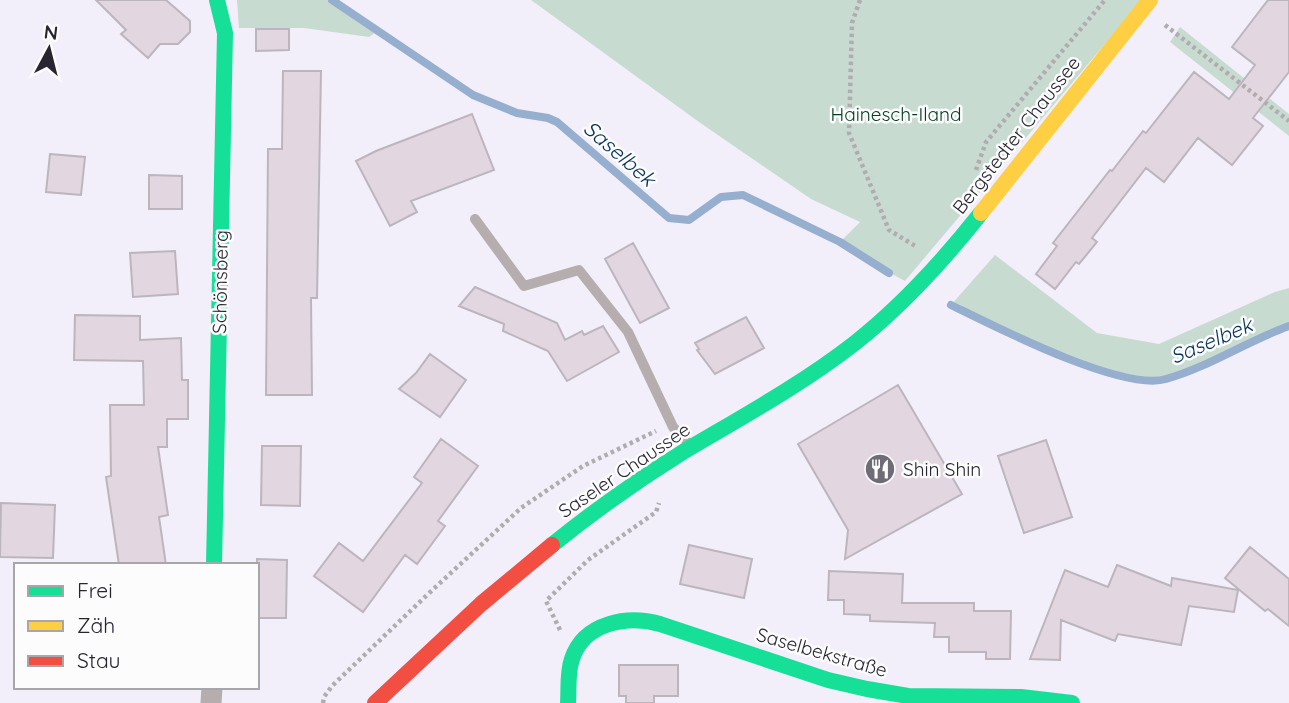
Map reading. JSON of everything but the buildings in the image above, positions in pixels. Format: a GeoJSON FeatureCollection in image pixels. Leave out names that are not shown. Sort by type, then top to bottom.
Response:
{"type":"FeatureCollection","features":[{"type":"Feature","properties":{"kind":"street","name":"Schönsberg"},"geometry":{"type":"LineString","coordinates":[[214,563],[225,33],[217,0]]}},
{"type":"Feature","properties":{"kind":"street","name":"Bergstedter Chaussee"},"geometry":{"type":"LineString","coordinates":[[914,295],[1146,5]]}},
{"type":"Feature","properties":{"kind":"street","name":"Saseler Chaussee"},"geometry":{"type":"LineString","coordinates":[[375,703],[550,545],[600,508],[823,366],[914,295]]}},
{"type":"Feature","properties":{"kind":"street","name":"Saselbekstraße"},"geometry":{"type":"LineString","coordinates":[[578,648],[608,625],[624,619],[643,619],[828,680],[908,696],[1021,697],[1072,703]]}},
{"type":"Feature","properties":{"kind":"street"},"geometry":{"type":"LineString","coordinates":[[568,703],[569,677],[578,648]]}},
{"type":"Feature","properties":{"kind":"lane"},"geometry":{"type":"LineString","coordinates":[[475,219],[524,286],[579,270],[628,332],[673,427],[692,448]]}},
{"type":"Feature","properties":{"kind":"path"},"geometry":{"type":"LineString","coordinates":[[860,0],[852,23],[849,133],[889,230],[942,262]]}},
{"type":"Feature","properties":{"kind":"path"},"geometry":{"type":"LineString","coordinates":[[1146,5],[1289,121]]}},
{"type":"Feature","properties":{"kind":"path"},"geometry":{"type":"LineString","coordinates":[[323,703],[332,686],[521,508],[583,466],[658,430],[673,427]]}},
{"type":"Feature","properties":{"kind":"path"},"geometry":{"type":"LineString","coordinates":[[578,648],[559,628],[546,601],[588,560],[656,512],[660,501]]}},
{"type":"Feature","properties":{"kind":"green space"},"geometry":{"type":"Polygon","coordinates":[[[237,0],[332,0],[379,30],[369,37],[304,28],[239,28],[237,0]]]}},
{"type":"Feature","properties":{"kind":"green space","name":"Hainesch-Iland"},"geometry":{"type":"Polygon","coordinates":[[[531,0],[1142,0],[905,281],[840,242],[860,222],[811,199],[699,122],[531,0]]]}},
{"type":"Feature","properties":{"kind":"green space"},"geometry":{"type":"Polygon","coordinates":[[[1180,27],[1289,114],[1289,136],[1170,42],[1180,27]]]}},
{"type":"Feature","properties":{"kind":"green space"},"geometry":{"type":"Polygon","coordinates":[[[995,255],[1097,333],[1159,344],[1289,288],[1289,326],[1165,380],[1158,381],[1087,367],[951,305],[995,255]]]}},
{"type":"Feature","properties":{"kind":"waterway","name":"Saselbek"},"geometry":{"type":"LineString","coordinates":[[332,0],[473,95],[517,113],[557,122],[669,218],[689,220],[721,197],[743,195],[840,242],[889,273]]}},
{"type":"Feature","properties":{"kind":"waterway","name":"Saselbek"},"geometry":{"type":"LineString","coordinates":[[951,305],[1058,355],[1120,376],[1146,380],[1166,379],[1182,374],[1289,326]]}},
{"type":"Feature","properties":{"kind":"traffic: fast"},"geometry":{"type":"LineString","coordinates":[[214,563],[225,33],[217,0]]}},
{"type":"Feature","properties":{"kind":"traffic: fast"},"geometry":{"type":"LineString","coordinates":[[552,545],[649,474],[792,387],[855,343],[922,282],[981,213]]}},
{"type":"Feature","properties":{"kind":"traffic: fast"},"geometry":{"type":"LineString","coordinates":[[568,703],[569,670],[578,647],[597,629],[608,624],[634,620],[660,624],[828,680],[867,689],[908,696],[1021,697],[1072,703]]}},
{"type":"Feature","properties":{"kind":"traffic: slow"},"geometry":{"type":"LineString","coordinates":[[981,213],[1150,0]]}},
{"type":"Feature","properties":{"kind":"traffic: jam"},"geometry":{"type":"LineString","coordinates":[[375,703],[481,604],[552,545]]}},
{"type":"Feature","properties":{"kind":"place","name":"Shin Shin"},"geometry":{"type":"Point","coordinates":[880,469]}}]}
